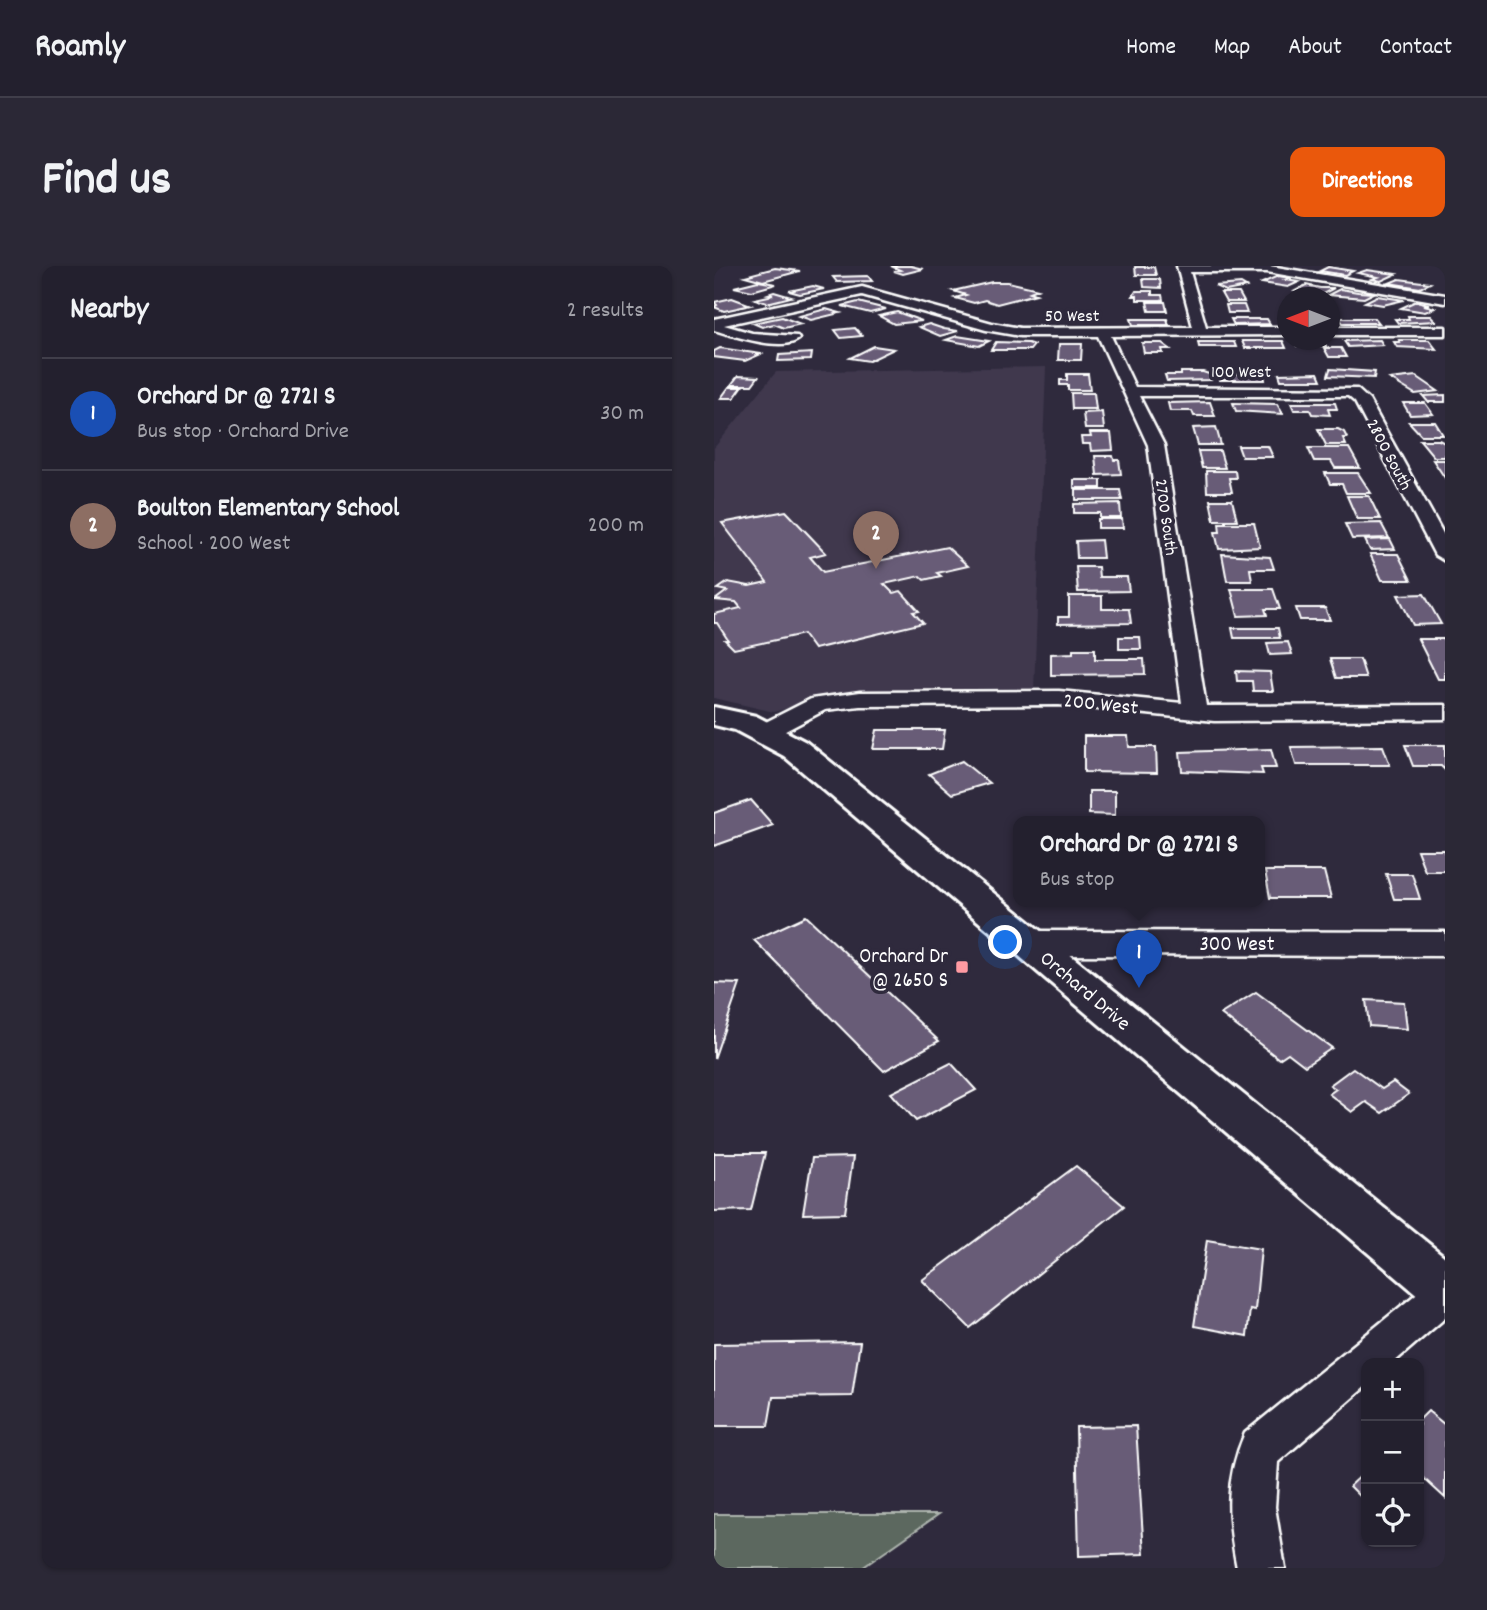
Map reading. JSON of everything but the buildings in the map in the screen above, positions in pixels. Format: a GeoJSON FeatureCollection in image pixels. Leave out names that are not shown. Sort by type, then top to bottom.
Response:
{"type":"FeatureCollection","features":[{"type":"Feature","properties":{"kind":"main road","name":"Orchard Drive"},"geometry":{"type":"LineString","coordinates":[[714,716],[765,732],[795,749],[1445,1287]]}},
{"type":"Feature","properties":{"kind":"street"},"geometry":{"type":"LineString","coordinates":[[1201,332],[1183,267],[1267,269],[1445,299]]}},
{"type":"Feature","properties":{"kind":"street","name":"50 West"},"geometry":{"type":"LineString","coordinates":[[714,324],[862,291],[1004,330],[1277,331]]}},
{"type":"Feature","properties":{"kind":"street"},"geometry":{"type":"LineString","coordinates":[[714,324],[751,337],[792,339]]}},
{"type":"Feature","properties":{"kind":"street"},"geometry":{"type":"LineString","coordinates":[[1340,331],[1445,331]]}},
{"type":"Feature","properties":{"kind":"street","name":"2700 South"},"geometry":{"type":"LineString","coordinates":[[1104,332],[1105,340],[1156,445],[1195,713]]}},
{"type":"Feature","properties":{"kind":"street","name":"100 West"},"geometry":{"type":"LineString","coordinates":[[1131,391],[1352,392]]}},
{"type":"Feature","properties":{"kind":"street","name":"2800 South"},"geometry":{"type":"LineString","coordinates":[[1352,392],[1362,400],[1445,555]]}},
{"type":"Feature","properties":{"kind":"street","name":"200 West"},"geometry":{"type":"LineString","coordinates":[[765,732],[819,704],[860,699],[1073,698],[1195,713],[1445,712]]}},
{"type":"Feature","properties":{"kind":"street","name":"300 West"},"geometry":{"type":"LineString","coordinates":[[1029,943],[1445,944]]}},
{"type":"Feature","properties":{"kind":"street"},"geometry":{"type":"LineString","coordinates":[[1261,1568],[1253,1511],[1253,1481],[1255,1460],[1261,1448],[1445,1294]]}},
{"type":"Feature","properties":{"kind":"shaded area"},"geometry":{"type":"Polygon","coordinates":[[[1046,367],[1034,690],[839,693],[774,712],[714,698],[714,448],[776,372],[1046,367]]]}},
{"type":"Feature","properties":{"kind":"green space"},"geometry":{"type":"Polygon","coordinates":[[[714,1514],[939,1514],[862,1568],[714,1568],[714,1514]]]}},
{"type":"Feature","properties":{"kind":"place","name":"Boulton Elementary School"},"geometry":{"type":"Point","coordinates":[876,569]}},
{"type":"Feature","properties":{"kind":"place","name":"Orchard Dr @ 2650 S"},"geometry":{"type":"Point","coordinates":[962,967]}},
{"type":"Feature","properties":{"kind":"place","name":"Orchard Dr @ 2721 S"},"geometry":{"type":"Point","coordinates":[1139,988]}}]}
